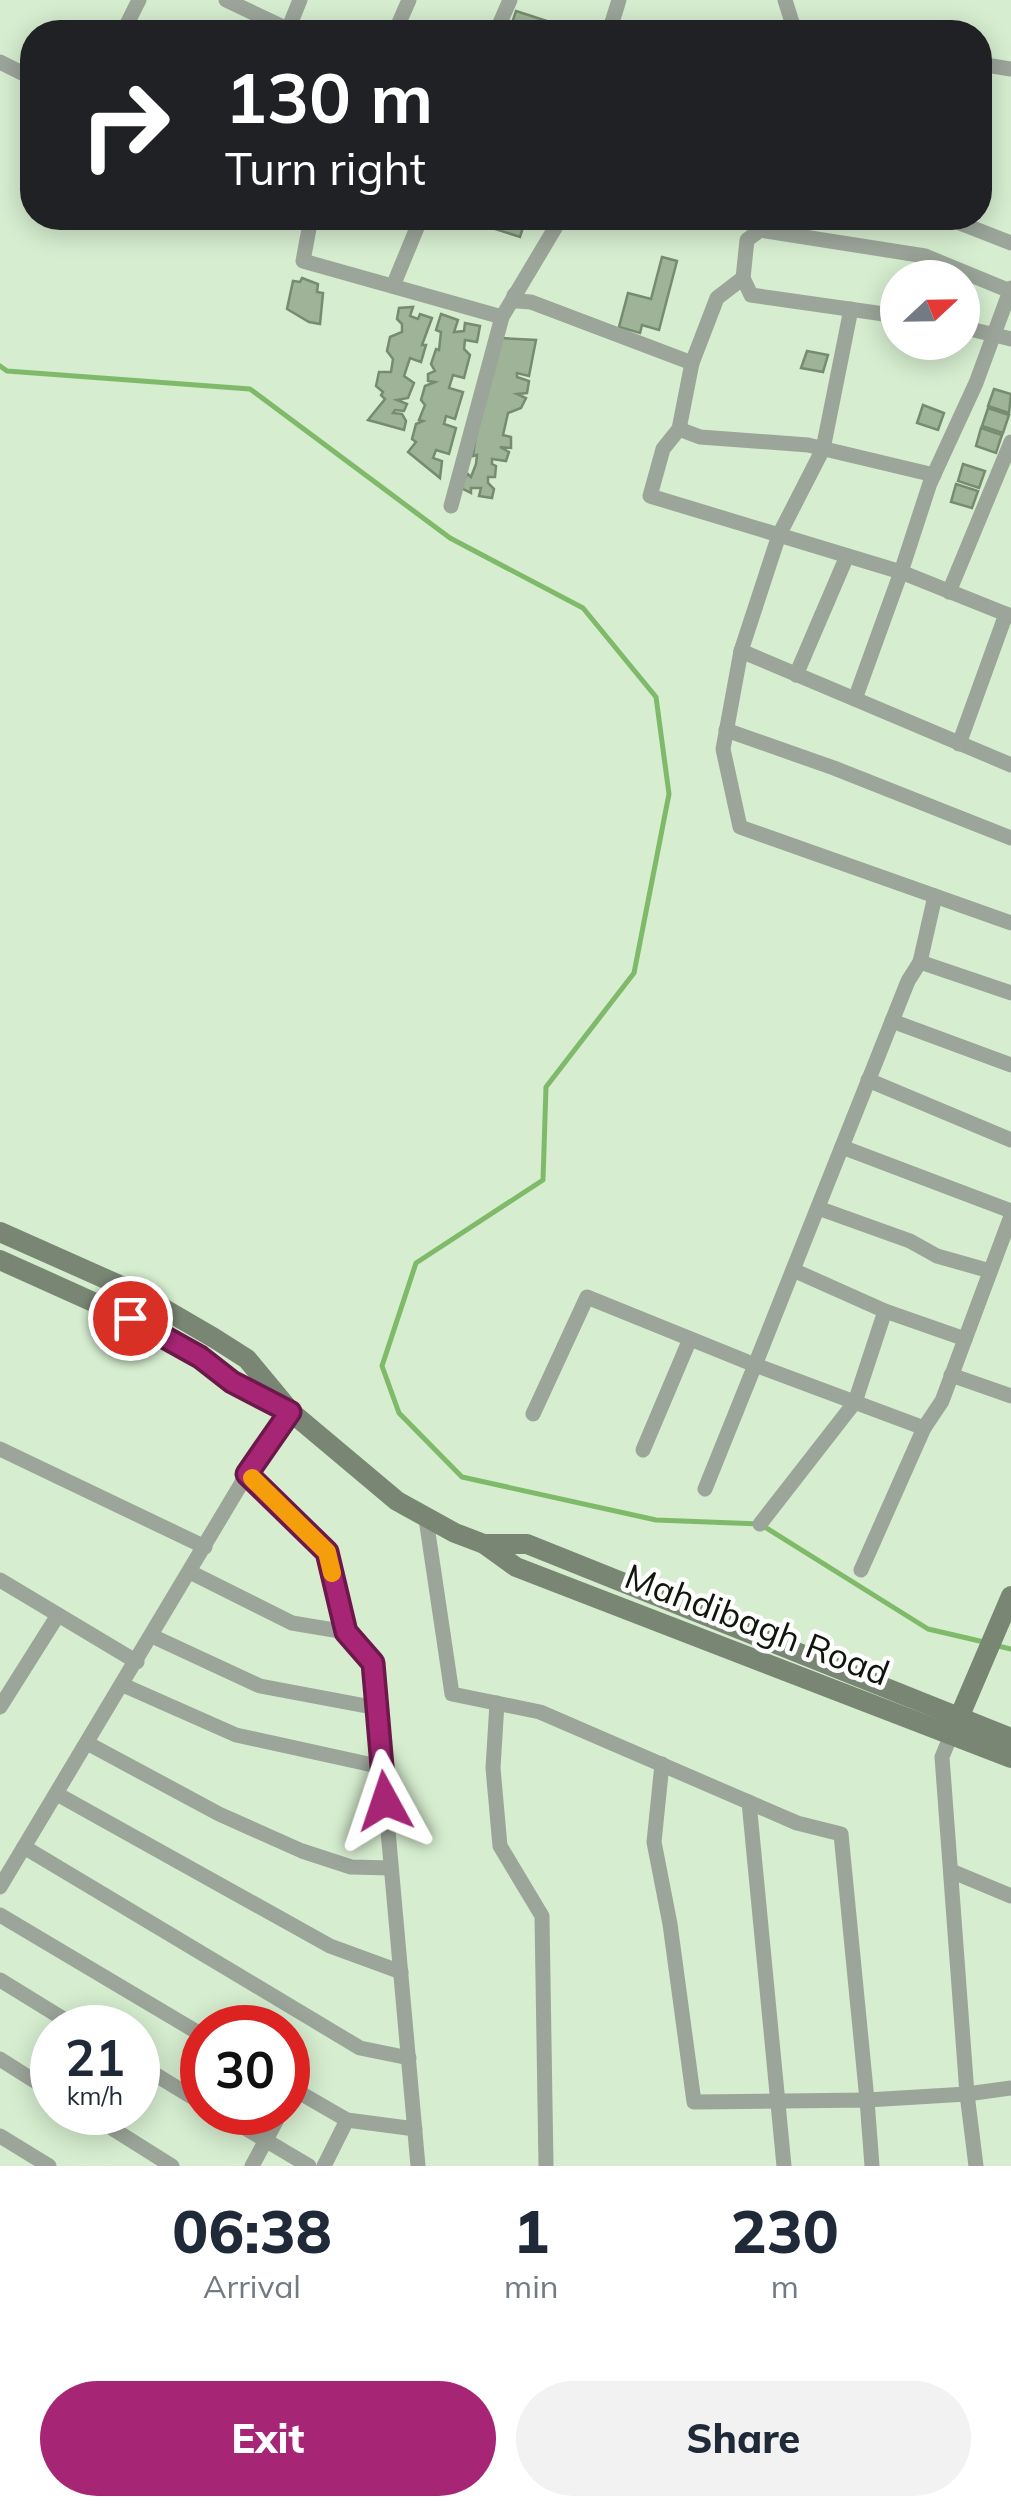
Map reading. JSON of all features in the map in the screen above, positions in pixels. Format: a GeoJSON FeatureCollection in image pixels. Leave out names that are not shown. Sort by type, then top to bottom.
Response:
{"type":"FeatureCollection","features":[{"type":"Feature","properties":{"kind":"street"},"geometry":{"type":"LineString","coordinates":[[226,0],[266,20]]}},
{"type":"Feature","properties":{"kind":"street"},"geometry":{"type":"LineString","coordinates":[[309,230],[303,261],[502,317]]}},
{"type":"Feature","properties":{"kind":"street"},"geometry":{"type":"LineString","coordinates":[[393,286],[416,230]]}},
{"type":"Feature","properties":{"kind":"street"},"geometry":{"type":"LineString","coordinates":[[451,506],[502,317],[554,230]]}},
{"type":"Feature","properties":{"kind":"street"},"geometry":{"type":"LineString","coordinates":[[855,700],[934,476],[976,383],[1010,289],[925,256],[760,230],[747,240],[743,278],[751,295],[880,313]]}},
{"type":"Feature","properties":{"kind":"street"},"geometry":{"type":"LineString","coordinates":[[978,230],[1011,243]]}},
{"type":"Feature","properties":{"kind":"street"},"geometry":{"type":"LineString","coordinates":[[743,278],[717,298],[692,363],[679,429],[663,449],[650,496],[900,572],[1008,615],[959,744]]}},
{"type":"Feature","properties":{"kind":"street"},"geometry":{"type":"LineString","coordinates":[[514,295],[518,301],[531,302],[692,363]]}},
{"type":"Feature","properties":{"kind":"street"},"geometry":{"type":"LineString","coordinates":[[852,309],[823,449],[779,536],[741,651],[723,749],[740,828],[1011,923]]}},
{"type":"Feature","properties":{"kind":"street"},"geometry":{"type":"LineString","coordinates":[[980,330],[1011,339]]}},
{"type":"Feature","properties":{"kind":"street"},"geometry":{"type":"LineString","coordinates":[[679,429],[700,436],[823,449],[934,476]]}},
{"type":"Feature","properties":{"kind":"street"},"geometry":{"type":"LineString","coordinates":[[949,592],[1011,442]]}},
{"type":"Feature","properties":{"kind":"street"},"geometry":{"type":"LineString","coordinates":[[796,674],[847,556]]}},
{"type":"Feature","properties":{"kind":"street"},"geometry":{"type":"LineString","coordinates":[[741,651],[1011,765]]}},
{"type":"Feature","properties":{"kind":"street"},"geometry":{"type":"LineString","coordinates":[[726,730],[1011,838]]}},
{"type":"Feature","properties":{"kind":"street"},"geometry":{"type":"LineString","coordinates":[[705,1489],[908,981],[920,962],[935,896]]}},
{"type":"Feature","properties":{"kind":"street"},"geometry":{"type":"LineString","coordinates":[[920,962],[1011,994]]}},
{"type":"Feature","properties":{"kind":"street"},"geometry":{"type":"LineString","coordinates":[[892,1021],[1011,1065]]}},
{"type":"Feature","properties":{"kind":"street"},"geometry":{"type":"LineString","coordinates":[[868,1080],[1011,1140]]}},
{"type":"Feature","properties":{"kind":"street"},"geometry":{"type":"LineString","coordinates":[[842,1147],[1011,1214],[942,1401],[924,1428],[860,1570]]}},
{"type":"Feature","properties":{"kind":"street"},"geometry":{"type":"LineString","coordinates":[[818,1208],[910,1241],[936,1256],[990,1272]]}},
{"type":"Feature","properties":{"kind":"street","name":"Mahdibagh Road"},"geometry":{"type":"LineString","coordinates":[[0,1232],[134,1292],[214,1338],[247,1360],[290,1412],[398,1501],[426,1519],[484,1544],[516,1567],[955,1726],[1011,1738]]}},
{"type":"Feature","properties":{"kind":"street","name":"Mahdibagh Road"},"geometry":{"type":"LineString","coordinates":[[0,1260],[153,1329],[232,1382],[290,1412]]}},
{"type":"Feature","properties":{"kind":"street"},"geometry":{"type":"LineString","coordinates":[[793,1270],[965,1339]]}},
{"type":"Feature","properties":{"kind":"street"},"geometry":{"type":"LineString","coordinates":[[533,1414],[586,1297],[924,1428]]}},
{"type":"Feature","properties":{"kind":"street"},"geometry":{"type":"LineString","coordinates":[[760,1524],[855,1402],[885,1310]]}},
{"type":"Feature","properties":{"kind":"street"},"geometry":{"type":"LineString","coordinates":[[643,1450],[690,1339]]}},
{"type":"Feature","properties":{"kind":"street"},"geometry":{"type":"LineString","coordinates":[[951,1375],[1011,1396]]}},
{"type":"Feature","properties":{"kind":"street"},"geometry":{"type":"LineString","coordinates":[[0,1887],[247,1474],[290,1412]]}},
{"type":"Feature","properties":{"kind":"street"},"geometry":{"type":"LineString","coordinates":[[0,1449],[206,1547]]}},
{"type":"Feature","properties":{"kind":"street"},"geometry":{"type":"LineString","coordinates":[[247,1474],[327,1552],[346,1632],[373,1663],[418,2166]]}},
{"type":"Feature","properties":{"kind":"street"},"geometry":{"type":"LineString","coordinates":[[426,1519],[452,1694],[540,1712],[798,1823],[841,1834],[872,2166]]}},
{"type":"Feature","properties":{"kind":"street"},"geometry":{"type":"LineString","coordinates":[[190,1572],[292,1623],[346,1632]]}},
{"type":"Feature","properties":{"kind":"street"},"geometry":{"type":"LineString","coordinates":[[0,1580],[137,1662]]}},
{"type":"Feature","properties":{"kind":"street"},"geometry":{"type":"LineString","coordinates":[[976,2166],[967,2094],[942,1757],[1011,1596]]}},
{"type":"Feature","properties":{"kind":"street"},"geometry":{"type":"LineString","coordinates":[[0,1708],[58,1615]]}},
{"type":"Feature","properties":{"kind":"street"},"geometry":{"type":"LineString","coordinates":[[152,1636],[260,1686],[377,1708]]}},
{"type":"Feature","properties":{"kind":"street"},"geometry":{"type":"LineString","coordinates":[[122,1685],[236,1734],[382,1767]]}},
{"type":"Feature","properties":{"kind":"street"},"geometry":{"type":"LineString","coordinates":[[497,1703],[493,1768],[500,1846],[542,1916],[546,2166]]}},
{"type":"Feature","properties":{"kind":"street","name":"Mahdibagh Road"},"geometry":{"type":"LineString","coordinates":[[955,1726],[1011,1758]]}},
{"type":"Feature","properties":{"kind":"street"},"geometry":{"type":"LineString","coordinates":[[88,1743],[219,1814],[302,1851],[351,1867],[391,1868]]}},
{"type":"Feature","properties":{"kind":"street"},"geometry":{"type":"LineString","coordinates":[[662,1764],[654,1842],[670,1924],[694,2102],[867,2100],[1011,2088]]}},
{"type":"Feature","properties":{"kind":"street"},"geometry":{"type":"LineString","coordinates":[[57,1794],[330,1946],[401,1972]]}},
{"type":"Feature","properties":{"kind":"street"},"geometry":{"type":"LineString","coordinates":[[749,1802],[784,2166]]}},
{"type":"Feature","properties":{"kind":"street"},"geometry":{"type":"LineString","coordinates":[[24,1847],[360,2048],[408,2058]]}},
{"type":"Feature","properties":{"kind":"street"},"geometry":{"type":"LineString","coordinates":[[951,1871],[1011,1896]]}},
{"type":"Feature","properties":{"kind":"street"},"geometry":{"type":"LineString","coordinates":[[0,1915],[180,2022]]}},
{"type":"Feature","properties":{"kind":"street"},"geometry":{"type":"LineString","coordinates":[[0,1980],[41,2005]]}},
{"type":"Feature","properties":{"kind":"street"},"geometry":{"type":"LineString","coordinates":[[0,2059],[30,2078]]}},
{"type":"Feature","properties":{"kind":"street"},"geometry":{"type":"LineString","coordinates":[[310,2102],[348,2120],[415,2129]]}},
{"type":"Feature","properties":{"kind":"street"},"geometry":{"type":"LineString","coordinates":[[324,2166],[348,2120]]}},
{"type":"Feature","properties":{"kind":"street"},"geometry":{"type":"LineString","coordinates":[[123,2135],[172,2166]]}},
{"type":"Feature","properties":{"kind":"street"},"geometry":{"type":"LineString","coordinates":[[255,2135],[309,2166]]}},
{"type":"Feature","properties":{"kind":"street"},"geometry":{"type":"LineString","coordinates":[[252,2166],[270,2135]]}},
{"type":"Feature","properties":{"kind":"street"},"geometry":{"type":"LineString","coordinates":[[0,2136],[49,2166]]}},
{"type":"Feature","properties":{"kind":"building"},"geometry":{"type":"Polygon","coordinates":[[[516,11],[544,20],[513,20],[516,11]]]}},
{"type":"Feature","properties":{"kind":"building"},"geometry":{"type":"Polygon","coordinates":[[[498,230],[522,230],[520,237],[498,230]]]}},
{"type":"Feature","properties":{"kind":"building"},"geometry":{"type":"Polygon","coordinates":[[[662,257],[677,261],[659,330],[642,325],[640,333],[619,327],[628,293],[651,299],[662,257]]]}},
{"type":"Feature","properties":{"kind":"building"},"geometry":{"type":"Polygon","coordinates":[[[302,278],[318,284],[317,292],[323,293],[320,324],[287,309],[293,281],[300,282],[302,278]]]}},
{"type":"Feature","properties":{"kind":"building"},"geometry":{"type":"Polygon","coordinates":[[[413,307],[410,316],[432,318],[422,345],[426,345],[421,362],[410,358],[404,376],[414,383],[408,398],[397,400],[407,404],[404,411],[393,413],[402,414],[406,421],[404,430],[368,420],[385,399],[376,386],[379,372],[391,372],[393,359],[387,351],[390,337],[402,332],[397,319],[399,308],[413,307]]]}},
{"type":"Feature","properties":{"kind":"building"},"geometry":{"type":"Polygon","coordinates":[[[441,314],[458,320],[454,332],[464,331],[465,323],[480,326],[477,342],[465,340],[464,349],[470,355],[464,378],[453,375],[449,388],[463,392],[455,419],[446,416],[444,424],[456,428],[449,454],[436,450],[433,458],[442,461],[440,478],[408,452],[416,442],[412,439],[416,424],[423,421],[419,420],[425,405],[421,400],[425,386],[435,382],[428,381],[428,374],[435,371],[431,364],[436,349],[439,350],[441,332],[436,330],[441,314]]]}},
{"type":"Feature","properties":{"kind":"building"},"geometry":{"type":"Polygon","coordinates":[[[501,338],[536,340],[529,376],[517,373],[517,377],[529,381],[527,393],[517,394],[526,398],[521,408],[508,413],[503,435],[511,437],[511,448],[500,447],[509,452],[506,461],[492,459],[495,477],[488,477],[488,483],[494,489],[492,498],[479,496],[481,488],[471,488],[471,493],[463,489],[462,481],[468,474],[471,477],[476,464],[477,455],[473,456],[477,427],[501,338]]]}},
{"type":"Feature","properties":{"kind":"building"},"geometry":{"type":"Polygon","coordinates":[[[807,351],[828,355],[823,372],[801,368],[807,351]]]}},
{"type":"Feature","properties":{"kind":"building"},"geometry":{"type":"Polygon","coordinates":[[[994,389],[1011,394],[1009,413],[988,406],[994,389]]]}},
{"type":"Feature","properties":{"kind":"building"},"geometry":{"type":"Polygon","coordinates":[[[923,405],[944,413],[938,430],[917,423],[923,405]]]}},
{"type":"Feature","properties":{"kind":"building"},"geometry":{"type":"Polygon","coordinates":[[[988,408],[1009,415],[1003,433],[982,426],[988,408]]]}},
{"type":"Feature","properties":{"kind":"building"},"geometry":{"type":"Polygon","coordinates":[[[981,428],[1002,435],[996,453],[976,446],[981,428]]]}},
{"type":"Feature","properties":{"kind":"building"},"geometry":{"type":"Polygon","coordinates":[[[963,464],[985,471],[979,488],[958,481],[963,464]]]}},
{"type":"Feature","properties":{"kind":"building"},"geometry":{"type":"Polygon","coordinates":[[[956,484],[978,491],[972,508],[951,502],[956,484]]]}},
{"type":"Feature","properties":{"kind":"waterway"},"geometry":{"type":"LineString","coordinates":[[0,366],[7,371],[250,389],[450,538],[583,608],[656,697],[669,794],[634,973],[546,1087],[543,1180],[416,1263],[382,1366],[399,1413],[462,1477],[656,1520],[760,1524],[928,1629],[984,1642]]}},
{"type":"Feature","properties":{"kind":"waterway"},"geometry":{"type":"LineString","coordinates":[[994,1645],[1011,1649]]}},
{"type":"Feature","properties":{"kind":"slow traffic"},"geometry":{"type":"LineString","coordinates":[[252,1478],[327,1552],[332,1573]]}},
{"type":"Feature","properties":{"kind":"route"},"geometry":{"type":"LineString","coordinates":[[130,1318],[200,1357],[232,1382],[290,1412],[247,1474],[327,1552],[346,1632],[373,1663],[385,1801]]}}]}
